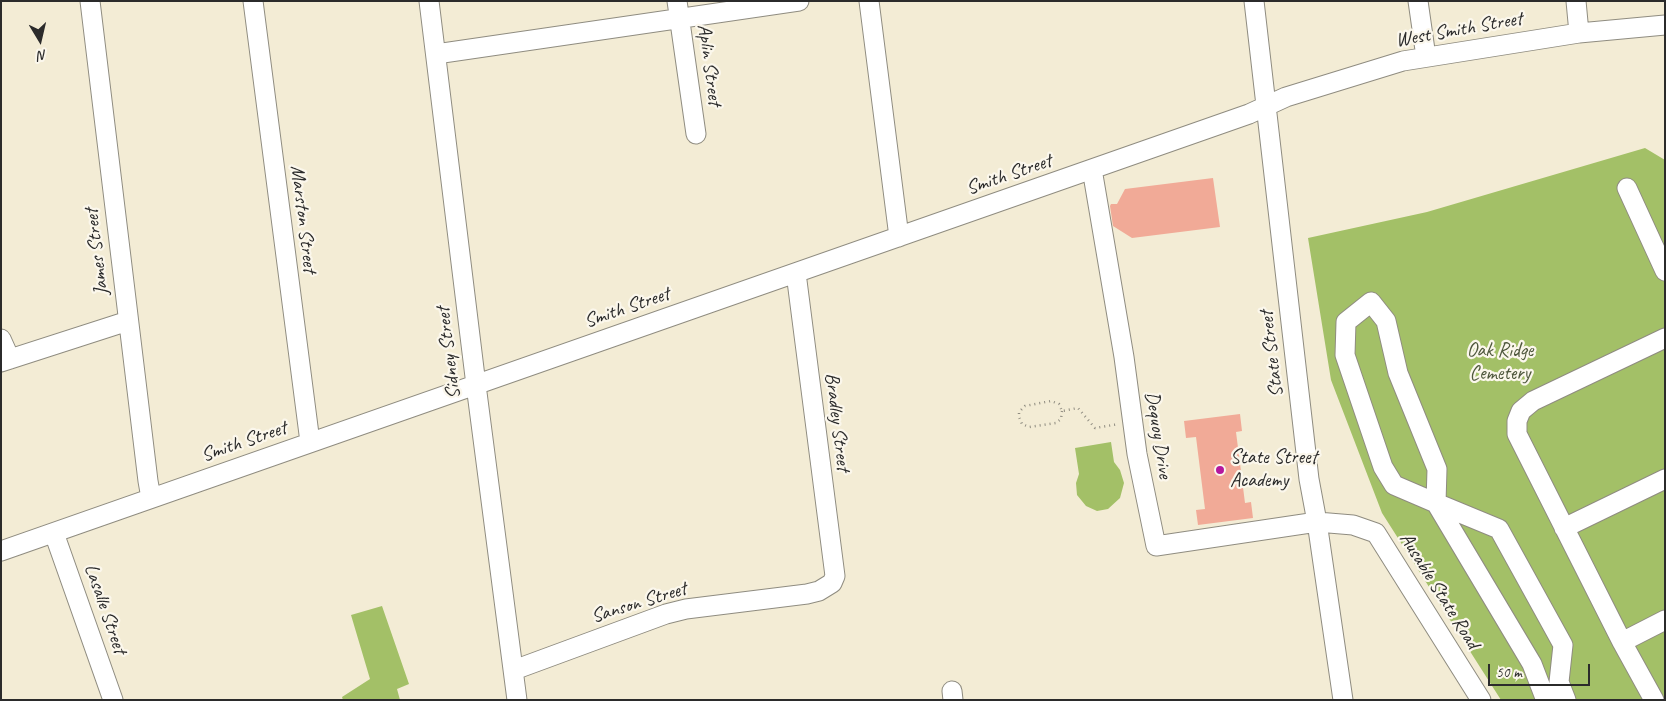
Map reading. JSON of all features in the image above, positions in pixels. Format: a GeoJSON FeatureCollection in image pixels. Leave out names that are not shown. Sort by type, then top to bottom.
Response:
{"type":"FeatureCollection","features":[{"type":"Feature","properties":{"kind":"street","name":"James Street"},"geometry":{"type":"LineString","coordinates":[[90,1],[151,498]]}},
{"type":"Feature","properties":{"kind":"street","name":"Marston Street"},"geometry":{"type":"LineString","coordinates":[[253,1],[310,442]]}},
{"type":"Feature","properties":{"kind":"street","name":"Sidney Street"},"geometry":{"type":"LineString","coordinates":[[429,1],[517,700]]}},
{"type":"Feature","properties":{"kind":"street"},"geometry":{"type":"LineString","coordinates":[[436,54],[678,9],[799,1]]}},
{"type":"Feature","properties":{"kind":"street"},"geometry":{"type":"LineString","coordinates":[[869,1],[898,237]]}},
{"type":"Feature","properties":{"kind":"street","name":"State Street"},"geometry":{"type":"LineString","coordinates":[[1254,1],[1309,479],[1343,700]]}},
{"type":"Feature","properties":{"kind":"street"},"geometry":{"type":"LineString","coordinates":[[1418,1],[1426,57]]}},
{"type":"Feature","properties":{"kind":"street"},"geometry":{"type":"LineString","coordinates":[[1576,1],[1580,33]]}},
{"type":"Feature","properties":{"kind":"street","name":"Aplin Street"},"geometry":{"type":"LineString","coordinates":[[678,9],[696,134]]}},
{"type":"Feature","properties":{"kind":"street","name":"West Smith Street"},"geometry":{"type":"LineString","coordinates":[[1266,106],[1286,97],[1394,64],[1426,57],[1580,33],[1665,25]]}},
{"type":"Feature","properties":{"kind":"street","name":"Smith Street"},"geometry":{"type":"LineString","coordinates":[[1,552],[1092,169],[1266,106]]}},
{"type":"Feature","properties":{"kind":"street","name":"Dequoy Drive"},"geometry":{"type":"LineString","coordinates":[[1092,169],[1107,247],[1137,454],[1156,546],[1317,522]]}},
{"type":"Feature","properties":{"kind":"street"},"geometry":{"type":"LineString","coordinates":[[1626,188],[1665,272]]}},
{"type":"Feature","properties":{"kind":"street","name":"Bradley Street"},"geometry":{"type":"LineString","coordinates":[[796,273],[835,576]]}},
{"type":"Feature","properties":{"kind":"street"},"geometry":{"type":"LineString","coordinates":[[1548,700],[1545,698],[1532,664],[1436,502],[1437,469],[1398,374],[1386,322],[1371,302],[1346,322],[1345,355],[1382,467],[1394,485],[1436,502],[1498,529],[1563,645],[1559,682],[1566,700]]}},
{"type":"Feature","properties":{"kind":"street"},"geometry":{"type":"LineString","coordinates":[[1,339],[6,360],[128,321]]}},
{"type":"Feature","properties":{"kind":"street"},"geometry":{"type":"LineString","coordinates":[[1654,700],[1622,642],[1517,434],[1517,421],[1521,411],[1533,401],[1665,338]]}},
{"type":"Feature","properties":{"kind":"street"},"geometry":{"type":"LineString","coordinates":[[1564,528],[1665,479]]}},
{"type":"Feature","properties":{"kind":"street","name":"Ausable State Road"},"geometry":{"type":"LineString","coordinates":[[1317,522],[1353,525],[1376,533],[1480,700]]}},
{"type":"Feature","properties":{"kind":"street","name":"Lasalle Street"},"geometry":{"type":"LineString","coordinates":[[54,533],[113,700]]}},
{"type":"Feature","properties":{"kind":"street","name":"Sanson Street"},"geometry":{"type":"LineString","coordinates":[[514,670],[666,614],[686,609],[807,594],[819,591],[832,582],[835,576]]}},
{"type":"Feature","properties":{"kind":"street"},"geometry":{"type":"LineString","coordinates":[[1622,642],[1665,620]]}},
{"type":"Feature","properties":{"kind":"path"},"geometry":{"type":"LineString","coordinates":[[1051,401],[1059,404],[1062,411],[1061,419],[1056,423],[1029,427],[1022,424],[1019,418],[1020,412],[1025,406],[1051,401]]}},
{"type":"Feature","properties":{"kind":"path"},"geometry":{"type":"LineString","coordinates":[[1062,411],[1078,408],[1095,428],[1132,422]]}},
{"type":"Feature","properties":{"kind":"green space","name":"Oak Ridge Cemetery"},"geometry":{"type":"Polygon","coordinates":[[[1645,148],[1665,160],[1665,700],[1501,700],[1382,513],[1331,380],[1308,238],[1427,212],[1645,148]]]}},
{"type":"Feature","properties":{"kind":"green space"},"geometry":{"type":"Polygon","coordinates":[[[1111,442],[1114,462],[1120,470],[1124,483],[1120,498],[1108,509],[1097,511],[1086,506],[1077,495],[1076,483],[1079,474],[1075,448],[1111,442]]]}},
{"type":"Feature","properties":{"kind":"green space"},"geometry":{"type":"Polygon","coordinates":[[[382,606],[409,684],[397,689],[400,700],[343,700],[342,697],[370,679],[351,615],[382,606]]]}},
{"type":"Feature","properties":{"kind":"building"},"geometry":{"type":"Polygon","coordinates":[[[1213,178],[1220,227],[1132,238],[1113,226],[1110,206],[1111,204],[1117,204],[1125,189],[1213,178]]]}},
{"type":"Feature","properties":{"kind":"building","name":"State Street Academy"},"geometry":{"type":"Polygon","coordinates":[[[1240,414],[1242,431],[1236,432],[1245,503],[1251,502],[1253,518],[1198,525],[1196,510],[1205,509],[1196,437],[1186,438],[1184,421],[1240,414]]]}},
{"type":"Feature","properties":{"kind":"place","name":"State Street Academy"},"geometry":{"type":"Point","coordinates":[1220,470]}}]}
